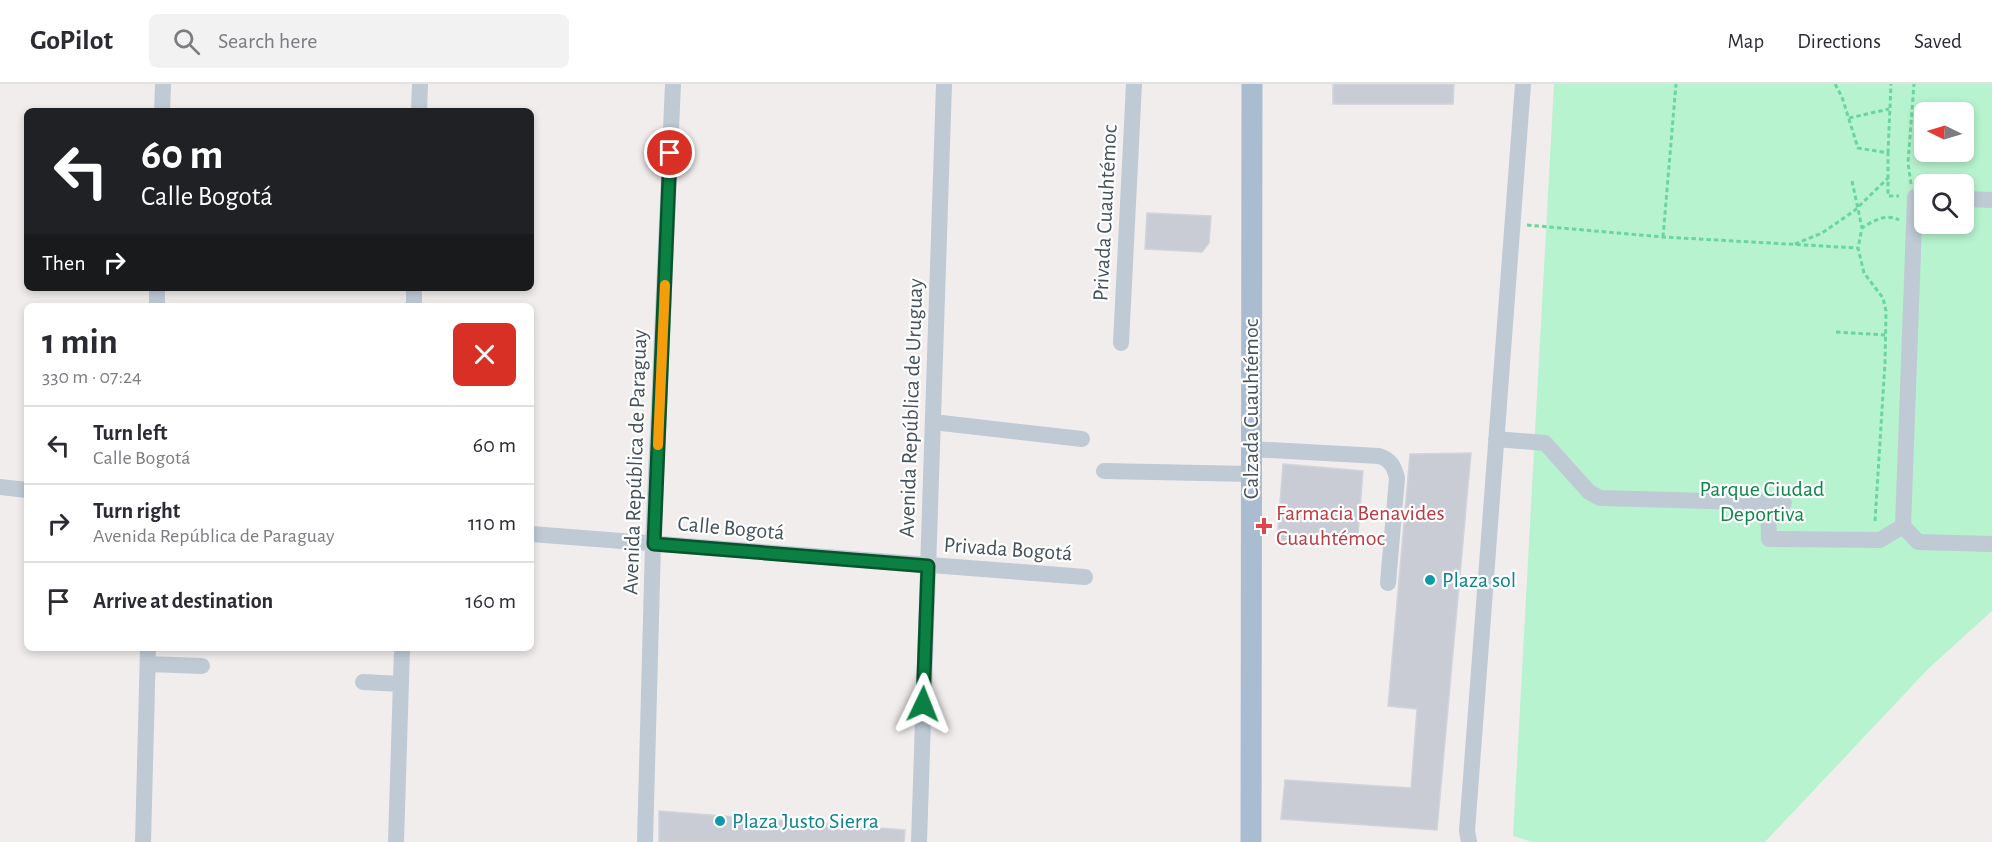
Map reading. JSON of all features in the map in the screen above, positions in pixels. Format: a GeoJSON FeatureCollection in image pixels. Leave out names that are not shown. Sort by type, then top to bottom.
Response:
{"type":"FeatureCollection","features":[{"type":"Feature","properties":{"kind":"main road","name":"Calzada Cuauhtémoc"},"geometry":{"type":"LineString","coordinates":[[1251,842],[1252,84]]}},
{"type":"Feature","properties":{"kind":"street"},"geometry":{"type":"LineString","coordinates":[[162,108],[163,84]]}},
{"type":"Feature","properties":{"kind":"street"},"geometry":{"type":"LineString","coordinates":[[419,108],[420,84]]}},
{"type":"Feature","properties":{"kind":"street","name":"Avenida República de Paraguay"},"geometry":{"type":"LineString","coordinates":[[645,842],[654,544],[674,84]]}},
{"type":"Feature","properties":{"kind":"street","name":"Avenida República de Uruguay"},"geometry":{"type":"LineString","coordinates":[[919,842],[944,84]]}},
{"type":"Feature","properties":{"kind":"street","name":"Privada Cuauhtémoc"},"geometry":{"type":"LineString","coordinates":[[1121,343],[1134,84]]}},
{"type":"Feature","properties":{"kind":"street"},"geometry":{"type":"LineString","coordinates":[[1469,842],[1467,831],[1523,84]]}},
{"type":"Feature","properties":{"kind":"street"},"geometry":{"type":"LineString","coordinates":[[1974,199],[1992,200]]}},
{"type":"Feature","properties":{"kind":"street"},"geometry":{"type":"LineString","coordinates":[[1914,228],[1903,526],[1918,542],[1992,544]]}},
{"type":"Feature","properties":{"kind":"street"},"geometry":{"type":"LineString","coordinates":[[933,422],[1082,439]]}},
{"type":"Feature","properties":{"kind":"street"},"geometry":{"type":"LineString","coordinates":[[1496,439],[1545,443],[1589,492],[1600,498],[1776,503],[1768,539],[1880,540],[1903,526]]}},
{"type":"Feature","properties":{"kind":"street"},"geometry":{"type":"LineString","coordinates":[[1251,449],[1379,456],[1387,459],[1395,467],[1397,478],[1388,583]]}},
{"type":"Feature","properties":{"kind":"street"},"geometry":{"type":"LineString","coordinates":[[1104,471],[1251,474]]}},
{"type":"Feature","properties":{"kind":"street"},"geometry":{"type":"LineString","coordinates":[[0,487],[24,490]]}},
{"type":"Feature","properties":{"kind":"street","name":"Calle Bogotá"},"geometry":{"type":"LineString","coordinates":[[534,534],[928,566]]}},
{"type":"Feature","properties":{"kind":"street","name":"Privada Bogotá"},"geometry":{"type":"LineString","coordinates":[[928,566],[1084,577]]}},
{"type":"Feature","properties":{"kind":"street"},"geometry":{"type":"LineString","coordinates":[[396,842],[402,651]]}},
{"type":"Feature","properties":{"kind":"street"},"geometry":{"type":"LineString","coordinates":[[143,842],[148,656],[202,666]]}},
{"type":"Feature","properties":{"kind":"street"},"geometry":{"type":"LineString","coordinates":[[363,682],[401,684]]}},
{"type":"Feature","properties":{"kind":"path"},"geometry":{"type":"LineString","coordinates":[[1664,237],[1676,84]]}},
{"type":"Feature","properties":{"kind":"path"},"geometry":{"type":"LineString","coordinates":[[1835,84],[1842,97],[1858,148],[1888,153]]}},
{"type":"Feature","properties":{"kind":"path"},"geometry":{"type":"LineString","coordinates":[[1891,84],[1888,196],[1914,198]]}},
{"type":"Feature","properties":{"kind":"path"},"geometry":{"type":"LineString","coordinates":[[1914,84],[1908,164],[1914,181]]}},
{"type":"Feature","properties":{"kind":"path"},"geometry":{"type":"LineString","coordinates":[[1849,118],[1889,109]]}},
{"type":"Feature","properties":{"kind":"path"},"geometry":{"type":"LineString","coordinates":[[1793,245],[1822,233],[1859,206],[1888,178]]}},
{"type":"Feature","properties":{"kind":"path"},"geometry":{"type":"LineString","coordinates":[[1852,181],[1862,228],[1858,248],[1864,273],[1882,298],[1886,310],[1875,521]]}},
{"type":"Feature","properties":{"kind":"path"},"geometry":{"type":"LineString","coordinates":[[1862,228],[1876,219],[1894,217],[1914,228]]}},
{"type":"Feature","properties":{"kind":"path"},"geometry":{"type":"LineString","coordinates":[[1513,224],[1664,237],[1858,248]]}},
{"type":"Feature","properties":{"kind":"path"},"geometry":{"type":"LineString","coordinates":[[1836,332],[1885,335]]}},
{"type":"Feature","properties":{"kind":"green space","name":"Parque Ciudad Deportiva"},"geometry":{"type":"Polygon","coordinates":[[[1554,84],[1992,84],[1992,611],[1929,668],[1765,842],[1532,842],[1513,836],[1554,84]]]}},
{"type":"Feature","properties":{"kind":"building"},"geometry":{"type":"Polygon","coordinates":[[[1333,84],[1454,84],[1453,104],[1333,104],[1333,84]]]}},
{"type":"Feature","properties":{"kind":"building"},"geometry":{"type":"Polygon","coordinates":[[[1147,213],[1211,216],[1209,243],[1202,252],[1145,249],[1147,213]]]}},
{"type":"Feature","properties":{"kind":"building","name":"Plaza sol"},"geometry":{"type":"Polygon","coordinates":[[[1471,453],[1437,830],[1281,819],[1285,780],[1411,788],[1417,709],[1388,706],[1410,454],[1471,453]]]}},
{"type":"Feature","properties":{"kind":"building"},"geometry":{"type":"Polygon","coordinates":[[[1283,464],[1363,471],[1357,547],[1277,541],[1283,464]]]}},
{"type":"Feature","properties":{"kind":"building","name":"Plaza Justo Sierra"},"geometry":{"type":"Polygon","coordinates":[[[659,811],[905,830],[904,842],[659,842],[659,811]]]}},
{"type":"Feature","properties":{"kind":"slow traffic"},"geometry":{"type":"LineString","coordinates":[[658,445],[665,285]]}},
{"type":"Feature","properties":{"kind":"place","name":"Farmacia Benavides Cuauhtémoc"},"geometry":{"type":"Point","coordinates":[1264,526]}},
{"type":"Feature","properties":{"kind":"place","name":"Plaza sol"},"geometry":{"type":"Point","coordinates":[1430,580]}},
{"type":"Feature","properties":{"kind":"place","name":"Plaza Justo Sierra"},"geometry":{"type":"Point","coordinates":[720,821]}},
{"type":"Feature","properties":{"kind":"route"},"geometry":{"type":"LineString","coordinates":[[670,153],[654,544],[928,566],[923,704]]}}]}
